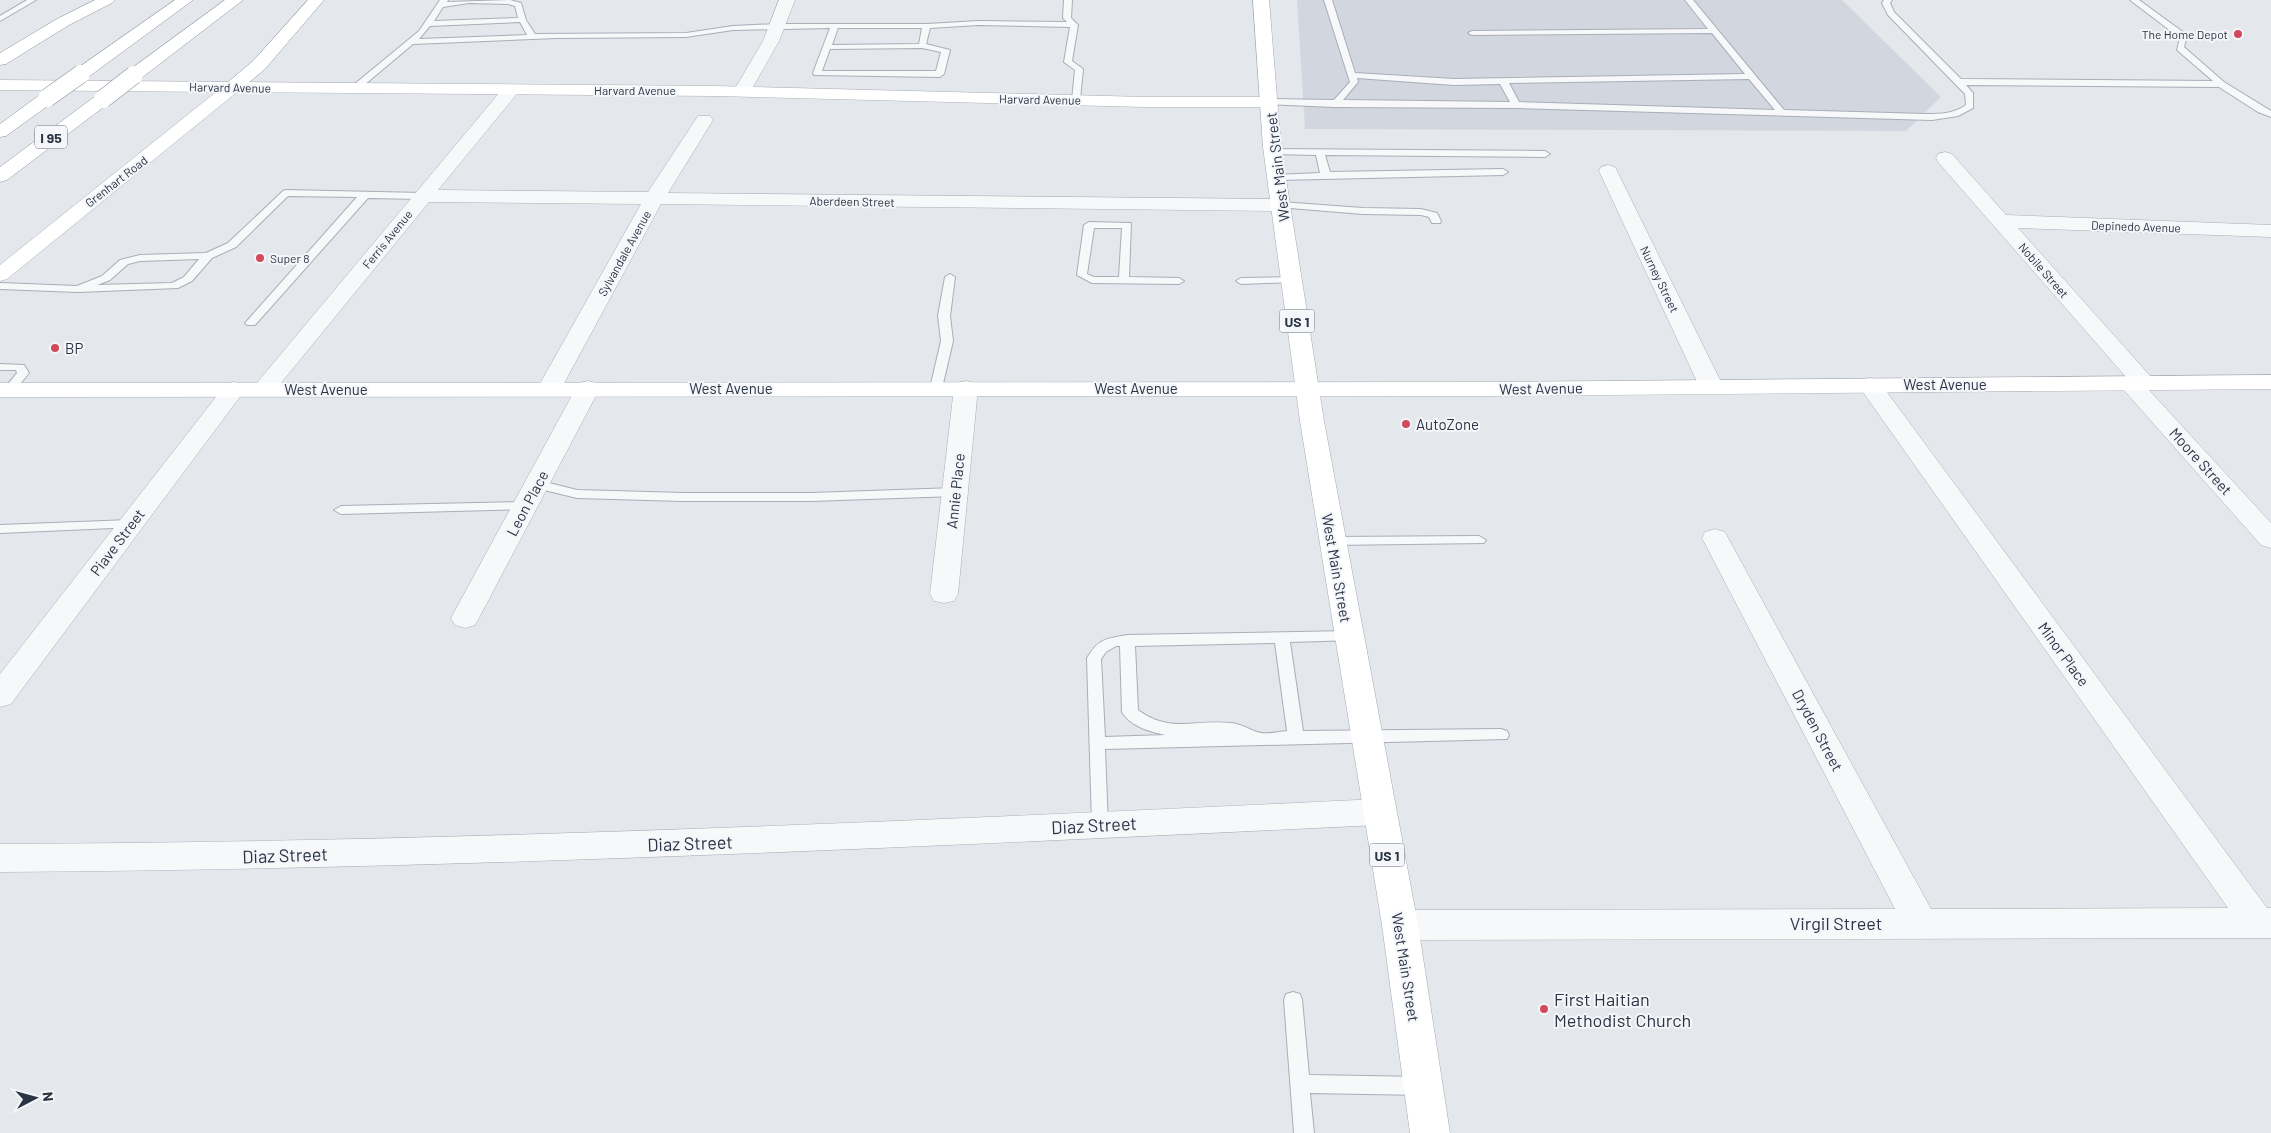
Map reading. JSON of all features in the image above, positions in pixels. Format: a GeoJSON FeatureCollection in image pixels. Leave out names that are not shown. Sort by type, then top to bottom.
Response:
{"type":"FeatureCollection","features":[{"type":"Feature","properties":{"kind":"main road"},"geometry":{"type":"LineString","coordinates":[[0,60],[63,22],[107,0]]}},
{"type":"Feature","properties":{"kind":"main road","name":"I 95"},"geometry":{"type":"LineString","coordinates":[[0,132],[185,0]]}},
{"type":"Feature","properties":{"kind":"main road","name":"I 95"},"geometry":{"type":"LineString","coordinates":[[0,176],[235,0]]}},
{"type":"Feature","properties":{"kind":"main road","name":"Grenhart Road"},"geometry":{"type":"LineString","coordinates":[[0,275],[259,65],[316,0]]}},
{"type":"Feature","properties":{"kind":"main road","name":"West Main Street"},"geometry":{"type":"LineString","coordinates":[[1261,0],[1270,102],[1272,152],[1307,389],[1400,925],[1430,1133]]}},
{"type":"Feature","properties":{"kind":"main road","name":"Harvard Avenue"},"geometry":{"type":"LineString","coordinates":[[0,85],[742,92],[1076,100],[1270,102]]}},
{"type":"Feature","properties":{"kind":"main road","name":"West Avenue"},"geometry":{"type":"LineString","coordinates":[[4,390],[588,388],[1307,389],[2271,382]]}},
{"type":"Feature","properties":{"kind":"street"},"geometry":{"type":"LineString","coordinates":[[742,92],[778,26],[787,0]]}},
{"type":"Feature","properties":{"kind":"street","name":"Ferris Avenue"},"geometry":{"type":"LineString","coordinates":[[264,389],[511,90]]}},
{"type":"Feature","properties":{"kind":"street","name":"Sylvandale Avenue"},"geometry":{"type":"LineString","coordinates":[[549,389],[654,199],[704,120]]}},
{"type":"Feature","properties":{"kind":"street","name":"Nobile Street"},"geometry":{"type":"LineString","coordinates":[[1945,158],[2001,221],[2137,383]]}},
{"type":"Feature","properties":{"kind":"street","name":"Nurney Street"},"geometry":{"type":"LineString","coordinates":[[1608,172],[1711,386]]}},
{"type":"Feature","properties":{"kind":"street","name":"Aberdeen Street"},"geometry":{"type":"LineString","coordinates":[[423,196],[1281,205]]}},
{"type":"Feature","properties":{"kind":"street","name":"Depinedo Avenue"},"geometry":{"type":"LineString","coordinates":[[2001,221],[2271,231]]}},
{"type":"Feature","properties":{"kind":"street","name":"Moore Street"},"geometry":{"type":"LineString","coordinates":[[2137,383],[2271,539]]}},
{"type":"Feature","properties":{"kind":"street","name":"Minor Place"},"geometry":{"type":"LineString","coordinates":[[1870,385],[2265,923]]}},
{"type":"Feature","properties":{"kind":"street","name":"Leon Place"},"geometry":{"type":"LineString","coordinates":[[466,618],[588,388]]}},
{"type":"Feature","properties":{"kind":"street","name":"Annie Place"},"geometry":{"type":"LineString","coordinates":[[944,594],[966,388]]}},
{"type":"Feature","properties":{"kind":"street","name":"Piave Street"},"geometry":{"type":"LineString","coordinates":[[0,696],[234,389]]}},
{"type":"Feature","properties":{"kind":"street","name":"Dryden Street"},"geometry":{"type":"LineString","coordinates":[[1715,538],[1920,923]]}},
{"type":"Feature","properties":{"kind":"street","name":"Diaz Street"},"geometry":{"type":"LineString","coordinates":[[0,858],[170,858],[723,842],[1379,812]]}},
{"type":"Feature","properties":{"kind":"street","name":"Virgil Street"},"geometry":{"type":"LineString","coordinates":[[1400,925],[2265,923]]}},
{"type":"Feature","properties":{"kind":"lane"},"geometry":{"type":"LineString","coordinates":[[0,19],[32,0]]}},
{"type":"Feature","properties":{"kind":"lane"},"geometry":{"type":"LineString","coordinates":[[1068,0],[1067,18],[1074,25]]}},
{"type":"Feature","properties":{"kind":"lane"},"geometry":{"type":"LineString","coordinates":[[1328,0],[1342,47],[1354,75],[1354,82],[1343,92],[1335,104]]}},
{"type":"Feature","properties":{"kind":"lane"},"geometry":{"type":"LineString","coordinates":[[1689,0],[1782,113]]}},
{"type":"Feature","properties":{"kind":"lane"},"geometry":{"type":"LineString","coordinates":[[1270,102],[1516,105],[1946,117],[1963,112],[1970,106],[1969,94],[1891,13],[1886,3],[1888,0]]}},
{"type":"Feature","properties":{"kind":"lane"},"geometry":{"type":"LineString","coordinates":[[2134,0],[2184,37],[2180,48],[2221,84],[2261,110],[2271,114]]}},
{"type":"Feature","properties":{"kind":"lane"},"geometry":{"type":"LineString","coordinates":[[354,89],[412,42],[430,24],[443,2],[509,2],[518,5],[522,20],[532,37]]}},
{"type":"Feature","properties":{"kind":"lane"},"geometry":{"type":"LineString","coordinates":[[430,24],[522,20]]}},
{"type":"Feature","properties":{"kind":"lane"},"geometry":{"type":"LineString","coordinates":[[412,42],[532,37],[686,35],[734,28],[778,26],[927,26],[978,23],[1074,25]]}},
{"type":"Feature","properties":{"kind":"lane"},"geometry":{"type":"LineString","coordinates":[[827,46],[922,46],[946,50],[940,74],[817,73],[827,46],[835,25]]}},
{"type":"Feature","properties":{"kind":"lane"},"geometry":{"type":"LineString","coordinates":[[1074,25],[1068,62],[1079,69],[1076,100]]}},
{"type":"Feature","properties":{"kind":"lane"},"geometry":{"type":"LineString","coordinates":[[922,46],[927,26]]}},
{"type":"Feature","properties":{"kind":"lane"},"geometry":{"type":"LineString","coordinates":[[1472,33],[1716,31]]}},
{"type":"Feature","properties":{"kind":"lane"},"geometry":{"type":"LineString","coordinates":[[1354,75],[1454,82],[1752,76]]}},
{"type":"Feature","properties":{"kind":"lane"},"geometry":{"type":"LineString","coordinates":[[1503,81],[1516,105]]}},
{"type":"Feature","properties":{"kind":"lane"},"geometry":{"type":"LineString","coordinates":[[1957,82],[2221,84]]}},
{"type":"Feature","properties":{"kind":"lane"},"geometry":{"type":"LineString","coordinates":[[1272,152],[1545,154]]}},
{"type":"Feature","properties":{"kind":"lane"},"geometry":{"type":"LineString","coordinates":[[1320,152],[1325,175]]}},
{"type":"Feature","properties":{"kind":"lane"},"geometry":{"type":"LineString","coordinates":[[1277,177],[1503,172]]}},
{"type":"Feature","properties":{"kind":"lane"},"geometry":{"type":"LineString","coordinates":[[78,289],[106,278],[124,262],[140,258],[208,256],[232,245],[286,193],[423,196]]}},
{"type":"Feature","properties":{"kind":"lane"},"geometry":{"type":"LineString","coordinates":[[251,323],[365,195]]}},
{"type":"Feature","properties":{"kind":"lane"},"geometry":{"type":"LineString","coordinates":[[1098,223],[1099,204]]}},
{"type":"Feature","properties":{"kind":"lane"},"geometry":{"type":"LineString","coordinates":[[1281,205],[1363,211],[1422,212],[1433,215],[1436,220]]}},
{"type":"Feature","properties":{"kind":"lane"},"geometry":{"type":"LineString","coordinates":[[1124,280],[1127,225],[1098,223],[1089,225],[1082,275],[1092,280],[1179,281]]}},
{"type":"Feature","properties":{"kind":"lane"},"geometry":{"type":"LineString","coordinates":[[0,286],[78,289],[174,286],[188,279],[208,256]]}},
{"type":"Feature","properties":{"kind":"lane"},"geometry":{"type":"LineString","coordinates":[[936,388],[948,341],[944,316],[950,277]]}},
{"type":"Feature","properties":{"kind":"lane"},"geometry":{"type":"LineString","coordinates":[[1241,281],[1291,280]]}},
{"type":"Feature","properties":{"kind":"lane"},"geometry":{"type":"LineString","coordinates":[[0,367],[20,367],[23,373],[4,390]]}},
{"type":"Feature","properties":{"kind":"lane"},"geometry":{"type":"LineString","coordinates":[[341,510],[531,495],[811,497],[955,492]]}},
{"type":"Feature","properties":{"kind":"lane"},"geometry":{"type":"LineString","coordinates":[[0,529],[130,524]]}},
{"type":"Feature","properties":{"kind":"lane"},"geometry":{"type":"LineString","coordinates":[[1333,541],[1479,540]]}},
{"type":"Feature","properties":{"kind":"lane"},"geometry":{"type":"LineString","coordinates":[[1100,825],[1094,658],[1101,648],[1113,641],[1127,640],[1349,636]]}},
{"type":"Feature","properties":{"kind":"lane"},"geometry":{"type":"LineString","coordinates":[[1282,638],[1296,737]]}},
{"type":"Feature","properties":{"kind":"lane"},"geometry":{"type":"LineString","coordinates":[[1127,640],[1130,712],[1143,723],[1159,729],[1234,729],[1258,738]]}},
{"type":"Feature","properties":{"kind":"lane"},"geometry":{"type":"LineString","coordinates":[[1097,743],[1296,737],[1500,735]]}},
{"type":"Feature","properties":{"kind":"lane"},"geometry":{"type":"LineString","coordinates":[[1293,1000],[1304,1133]]}},
{"type":"Feature","properties":{"kind":"lane"},"geometry":{"type":"LineString","coordinates":[[1300,1084],[1423,1086]]}},
{"type":"Feature","properties":{"kind":"shaded area"},"geometry":{"type":"Polygon","coordinates":[[[1297,0],[1842,0],[1941,97],[1906,131],[1305,129],[1297,0]]]}},
{"type":"Feature","properties":{"kind":"place","name":"The Home Depot"},"geometry":{"type":"Point","coordinates":[2238,34]}},
{"type":"Feature","properties":{"kind":"place","name":"Super 8"},"geometry":{"type":"Point","coordinates":[260,258]}},
{"type":"Feature","properties":{"kind":"place","name":"BP"},"geometry":{"type":"Point","coordinates":[55,348]}},
{"type":"Feature","properties":{"kind":"place","name":"AutoZone"},"geometry":{"type":"Point","coordinates":[1406,424]}},
{"type":"Feature","properties":{"kind":"place","name":"First Haitian Methodist Church"},"geometry":{"type":"Point","coordinates":[1544,1009]}}]}
